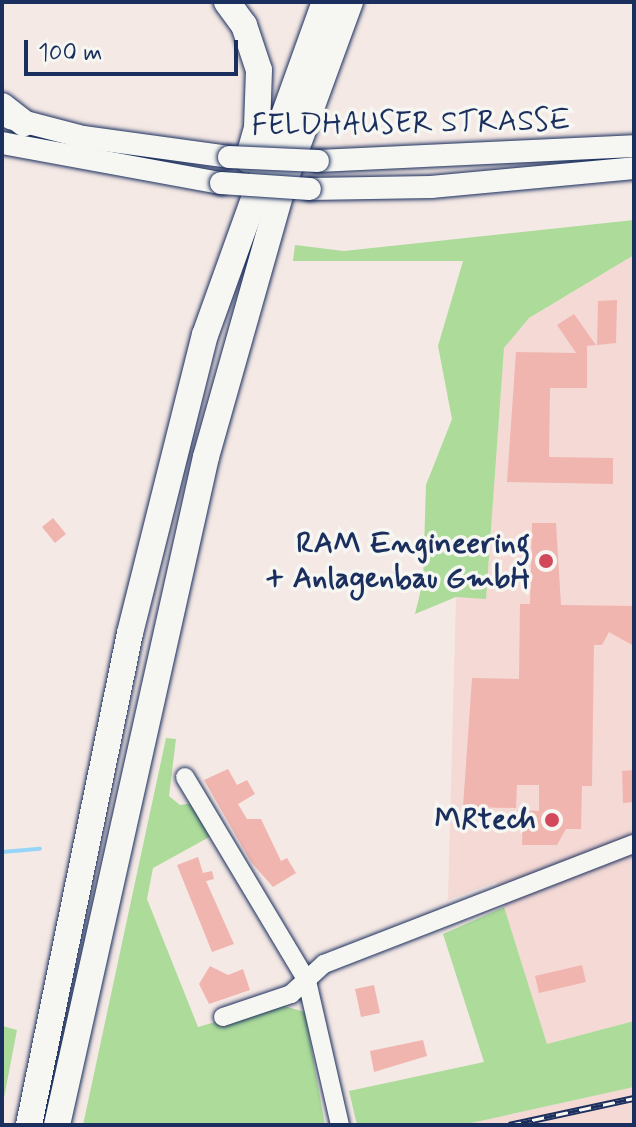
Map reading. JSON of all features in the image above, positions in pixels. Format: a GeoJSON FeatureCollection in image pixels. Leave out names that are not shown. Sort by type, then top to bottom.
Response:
{"type":"FeatureCollection","features":[{"type":"Feature","properties":{"kind":"highway"},"geometry":{"type":"LineString","coordinates":[[205,335],[211,283],[261,100],[254,47],[227,2]]}},
{"type":"Feature","properties":{"kind":"highway"},"geometry":{"type":"LineString","coordinates":[[29,1125],[130,633],[205,335],[325,2]]}},
{"type":"Feature","properties":{"kind":"highway"},"geometry":{"type":"LineString","coordinates":[[57,1125],[163,630],[206,457],[299,138],[350,2]]}},
{"type":"Feature","properties":{"kind":"highway"},"geometry":{"type":"LineString","coordinates":[[299,138],[368,2]]}},
{"type":"Feature","properties":{"kind":"highway"},"geometry":{"type":"LineString","coordinates":[[2,106],[13,119]]}},
{"type":"Feature","properties":{"kind":"main road","name":"FELDHAUSER STRASSE"},"geometry":{"type":"LineString","coordinates":[[13,119],[229,157],[318,161],[634,146]]}},
{"type":"Feature","properties":{"kind":"main road","name":"FELDHAUSER STRASSE"},"geometry":{"type":"LineString","coordinates":[[2,143],[221,183],[310,189],[431,187],[634,168]]}},
{"type":"Feature","properties":{"kind":"street"},"geometry":{"type":"LineString","coordinates":[[185,777],[307,981],[340,1125]]}},
{"type":"Feature","properties":{"kind":"street"},"geometry":{"type":"LineString","coordinates":[[223,1017],[291,994],[324,964],[634,844]]}},
{"type":"Feature","properties":{"kind":"shaded area"},"geometry":{"type":"Polygon","coordinates":[[[634,255],[634,1021],[547,1044],[496,882],[448,900],[456,597],[486,598],[504,348],[529,318],[634,255]]]}},
{"type":"Feature","properties":{"kind":"shaded area"},"geometry":{"type":"Polygon","coordinates":[[[634,1087],[634,1125],[462,1125],[634,1087]]]}},
{"type":"Feature","properties":{"kind":"green space"},"geometry":{"type":"Polygon","coordinates":[[[634,220],[634,255],[529,318],[504,348],[486,599],[456,597],[415,614],[423,581],[426,485],[452,419],[438,346],[463,261],[293,261],[295,245],[344,251],[634,220]]]}},
{"type":"Feature","properties":{"kind":"green space"},"geometry":{"type":"Polygon","coordinates":[[[166,738],[176,739],[169,796],[180,805],[195,803],[213,835],[153,868],[147,899],[198,1027],[277,1004],[305,1012],[325,1125],[83,1125],[166,738]]]}},
{"type":"Feature","properties":{"kind":"green space"},"geometry":{"type":"Polygon","coordinates":[[[504,907],[547,1044],[634,1021],[634,1087],[462,1125],[357,1125],[349,1091],[484,1062],[443,934],[504,907]]]}},
{"type":"Feature","properties":{"kind":"green space"},"geometry":{"type":"Polygon","coordinates":[[[2,1026],[17,1030],[2,1108],[2,1026]]]}},
{"type":"Feature","properties":{"kind":"building"},"geometry":{"type":"Polygon","coordinates":[[[617,300],[616,343],[597,345],[598,301],[617,300]]]}},
{"type":"Feature","properties":{"kind":"building"},"geometry":{"type":"Polygon","coordinates":[[[574,314],[596,345],[587,346],[587,388],[550,388],[549,457],[613,458],[613,484],[507,482],[516,352],[576,353],[557,325],[574,314]]]}},
{"type":"Feature","properties":{"kind":"building"},"geometry":{"type":"Polygon","coordinates":[[[53,518],[66,534],[55,543],[42,527],[53,518]]]}},
{"type":"Feature","properties":{"kind":"building"},"geometry":{"type":"Polygon","coordinates":[[[532,523],[556,523],[561,605],[634,606],[634,646],[609,632],[602,645],[594,645],[592,786],[582,786],[581,829],[566,829],[557,845],[522,845],[523,810],[539,811],[539,785],[517,785],[516,808],[463,807],[472,678],[519,679],[520,604],[530,604],[532,523]]]}},
{"type":"Feature","properties":{"kind":"building"},"geometry":{"type":"Polygon","coordinates":[[[228,769],[237,785],[247,780],[255,794],[238,804],[247,819],[261,819],[281,861],[287,858],[296,873],[273,887],[251,862],[204,780],[228,769]]]}},
{"type":"Feature","properties":{"kind":"building"},"geometry":{"type":"Polygon","coordinates":[[[634,770],[634,802],[623,803],[622,771],[634,770]]]}},
{"type":"Feature","properties":{"kind":"building"},"geometry":{"type":"Polygon","coordinates":[[[198,857],[203,873],[212,871],[214,879],[206,881],[234,944],[212,952],[177,865],[198,857]]]}},
{"type":"Feature","properties":{"kind":"building"},"geometry":{"type":"Polygon","coordinates":[[[582,965],[586,982],[539,993],[535,976],[582,965]]]}},
{"type":"Feature","properties":{"kind":"building"},"geometry":{"type":"Polygon","coordinates":[[[210,966],[228,975],[243,969],[250,990],[209,1004],[199,984],[210,966]]]}},
{"type":"Feature","properties":{"kind":"building"},"geometry":{"type":"Polygon","coordinates":[[[374,985],[380,1013],[361,1017],[355,989],[374,985]]]}},
{"type":"Feature","properties":{"kind":"building"},"geometry":{"type":"Polygon","coordinates":[[[423,1040],[427,1056],[374,1072],[370,1051],[423,1040]]]}},
{"type":"Feature","properties":{"kind":"waterway"},"geometry":{"type":"LineString","coordinates":[[2,852],[40,849]]}},
{"type":"Feature","properties":{"kind":"railway"},"geometry":{"type":"LineString","coordinates":[[509,1125],[634,1098]]}},
{"type":"Feature","properties":{"kind":"place","name":"RAM Engineering + Anlagenbau GmbH"},"geometry":{"type":"Point","coordinates":[546,561]}},
{"type":"Feature","properties":{"kind":"place","name":"MRtech"},"geometry":{"type":"Point","coordinates":[552,820]}}]}
